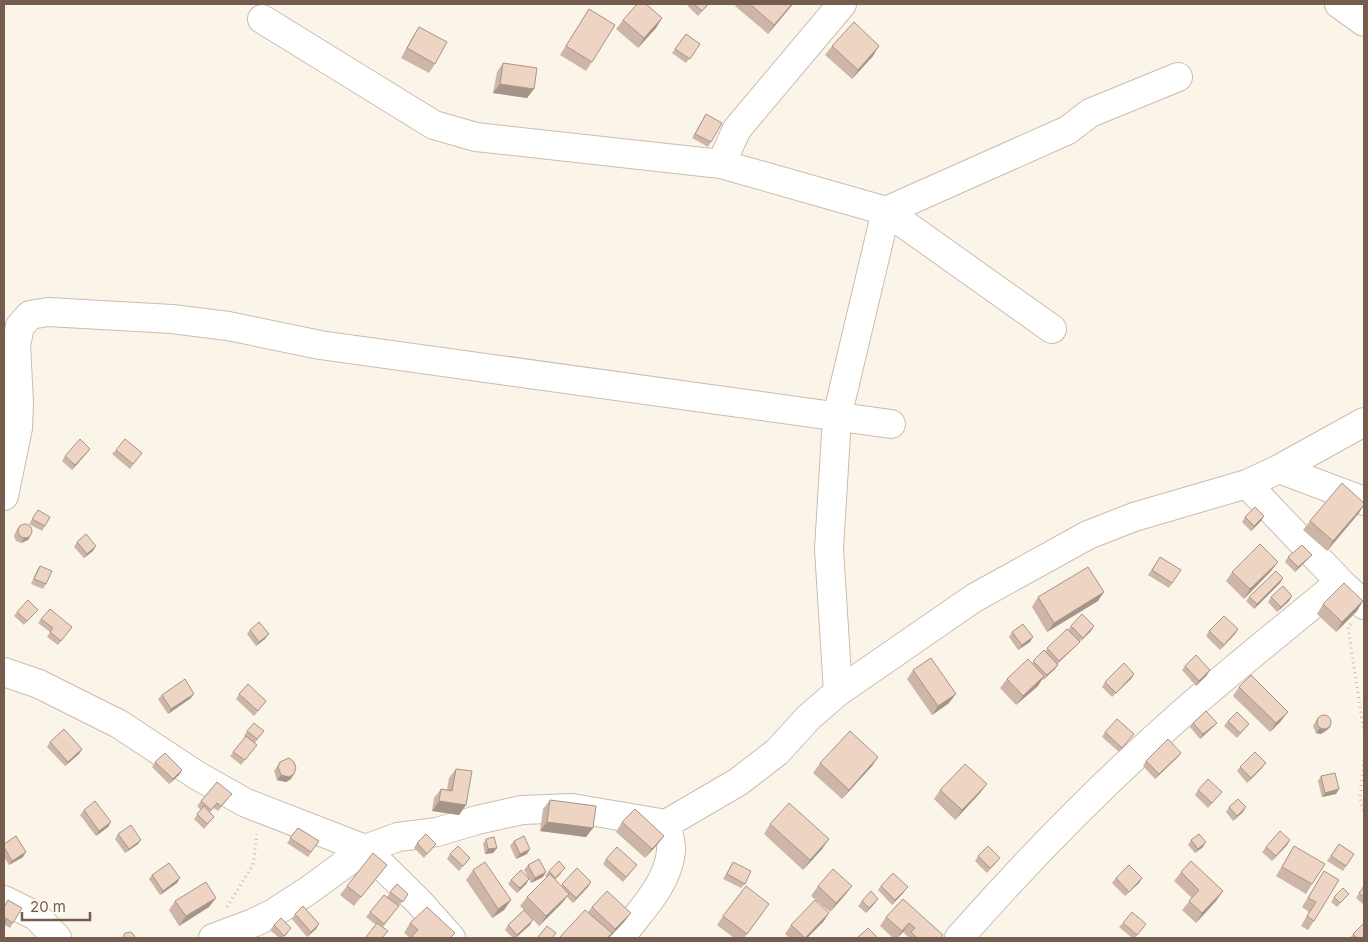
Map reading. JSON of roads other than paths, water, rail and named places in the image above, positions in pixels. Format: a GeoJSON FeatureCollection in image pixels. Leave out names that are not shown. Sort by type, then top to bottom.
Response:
{"type":"FeatureCollection","features":[{"type":"Feature","properties":{"kind":"street"},"geometry":{"type":"LineString","coordinates":[[721,164],[737,129],[842,4]]}},
{"type":"Feature","properties":{"kind":"street"},"geometry":{"type":"LineString","coordinates":[[1338,4],[1364,22]]}},
{"type":"Feature","properties":{"kind":"street"},"geometry":{"type":"LineString","coordinates":[[262,19],[434,125],[476,137],[721,164],[886,211],[1052,329]]}},
{"type":"Feature","properties":{"kind":"street"},"geometry":{"type":"LineString","coordinates":[[886,211],[1068,130],[1090,113],[1178,77]]}},
{"type":"Feature","properties":{"kind":"street"},"geometry":{"type":"LineString","coordinates":[[838,692],[829,549],[837,417],[886,211]]}},
{"type":"Feature","properties":{"kind":"street"},"geometry":{"type":"LineString","coordinates":[[4,496],[18,428],[19,402],[16,345],[20,326],[30,314],[48,312],[172,319],[228,326],[320,345],[891,424]]}},
{"type":"Feature","properties":{"kind":"street"},"geometry":{"type":"LineString","coordinates":[[218,926],[253,924],[308,890],[365,849],[398,837],[437,832],[477,820],[522,810],[572,808],[666,824],[738,782],[777,752],[809,718],[838,692],[974,598],[1088,535],[1134,517],[1247,484],[1279,469],[1364,422]]}},
{"type":"Feature","properties":{"kind":"street"},"geometry":{"type":"LineString","coordinates":[[1279,469],[1364,501]]}},
{"type":"Feature","properties":{"kind":"street"},"geometry":{"type":"LineString","coordinates":[[1247,484],[1340,582],[1359,613]]}},
{"type":"Feature","properties":{"kind":"street"},"geometry":{"type":"LineString","coordinates":[[959,938],[1026,864],[1108,782],[1177,717],[1340,582]]}},
{"type":"Feature","properties":{"kind":"street"},"geometry":{"type":"LineString","coordinates":[[4,672],[39,684],[119,724],[198,776],[246,803],[365,849],[419,902],[451,938]]}},
{"type":"Feature","properties":{"kind":"street"},"geometry":{"type":"LineString","coordinates":[[620,938],[668,870],[672,849],[666,824]]}},
{"type":"Feature","properties":{"kind":"street"},"geometry":{"type":"LineString","coordinates":[[4,900],[36,916],[57,938]]}}]}
